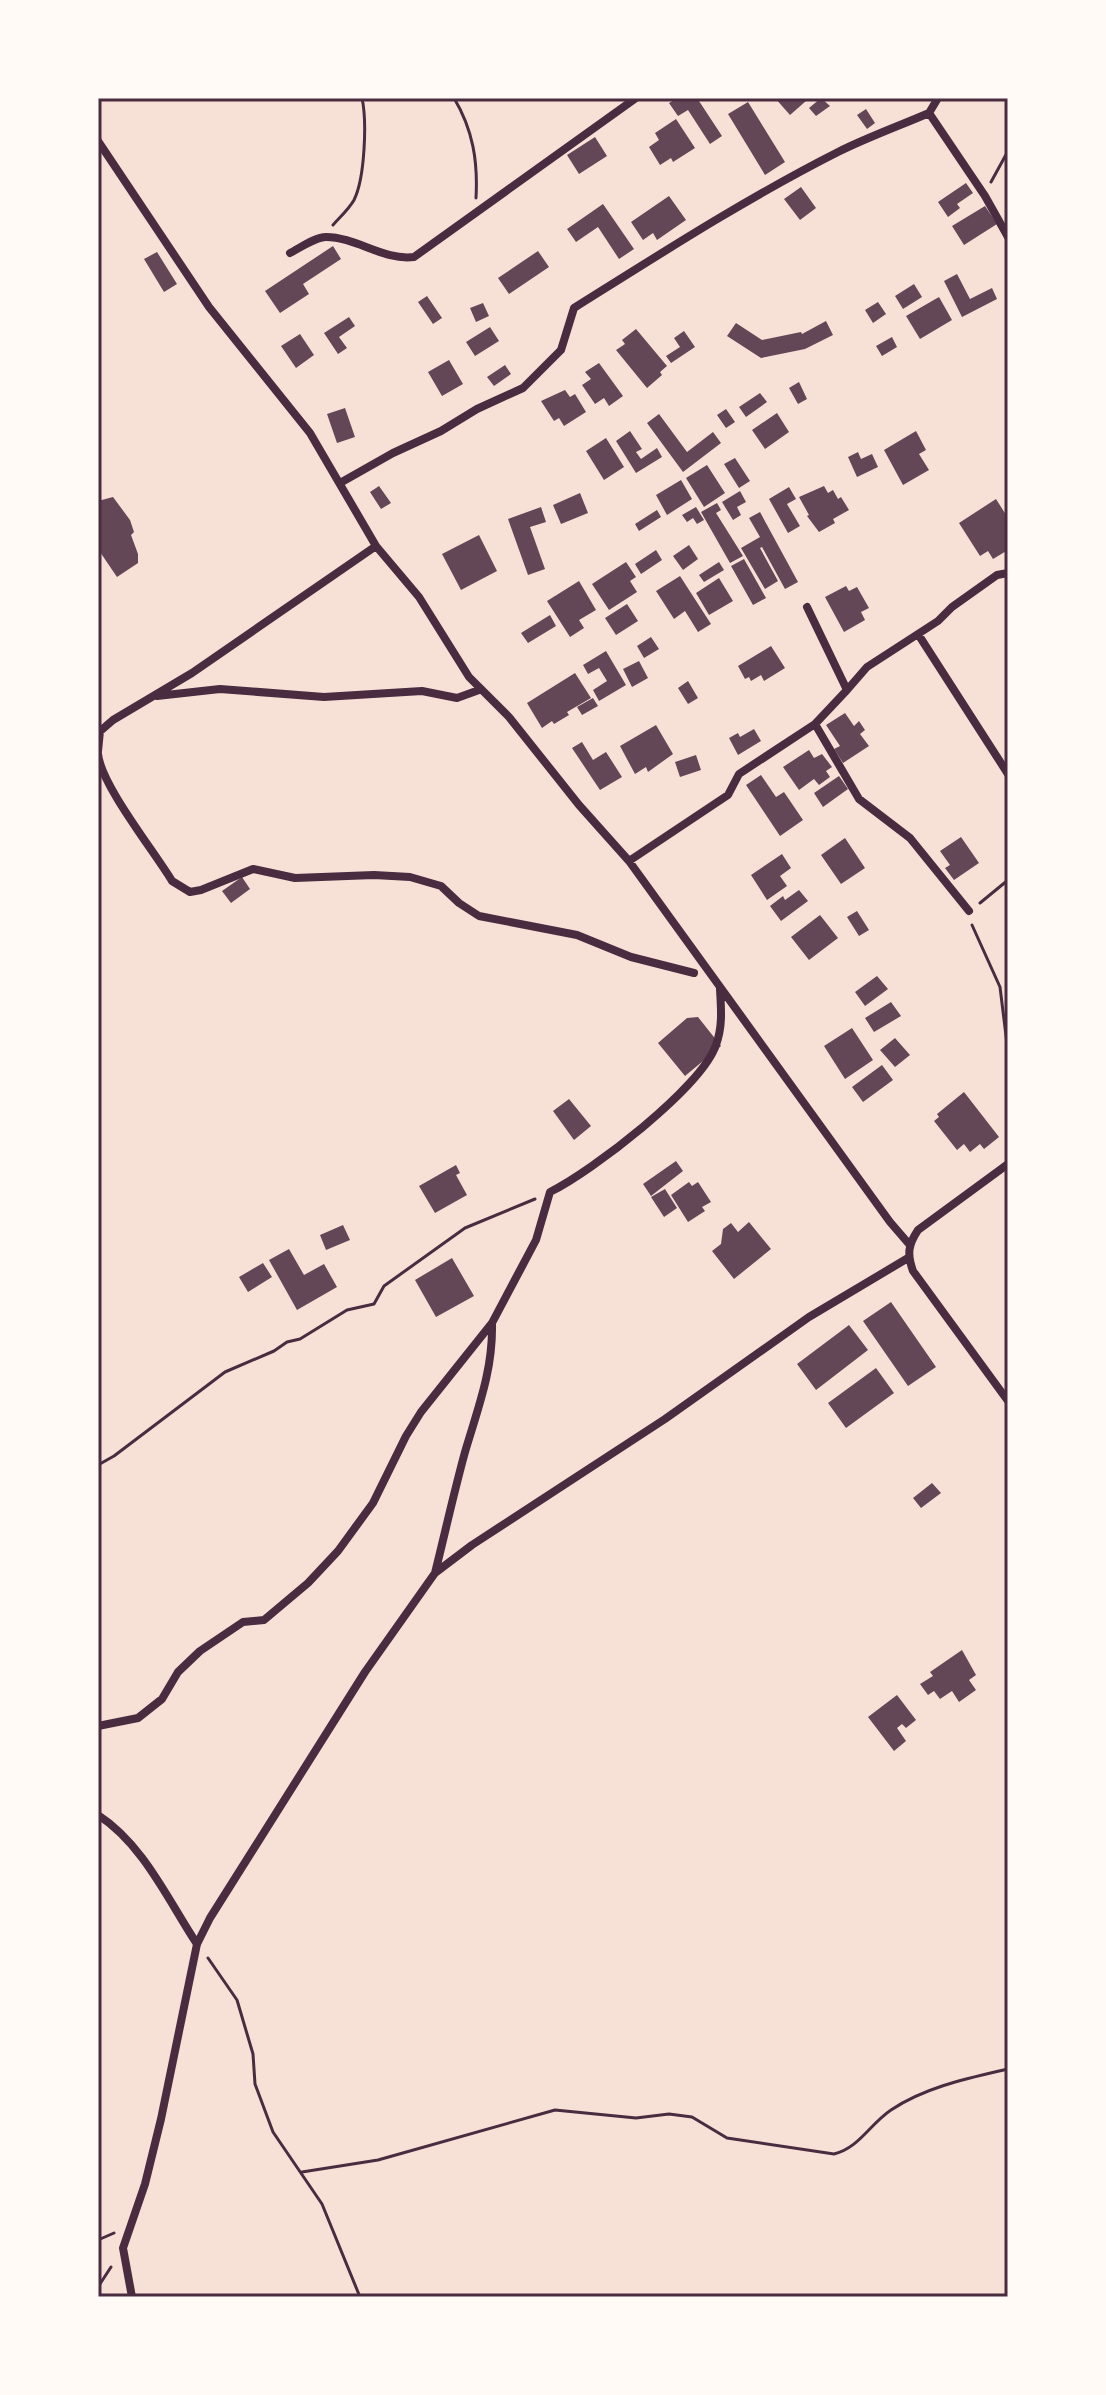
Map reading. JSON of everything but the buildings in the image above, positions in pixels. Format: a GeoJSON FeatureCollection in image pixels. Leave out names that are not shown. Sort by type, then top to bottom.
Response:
{"type":"FeatureCollection","features":[{"type":"Feature","properties":{"kind":"street"},"geometry":{"type":"LineString","coordinates":[[290,253],[323,236],[364,245],[396,257],[407,258],[422,252],[636,98]]}},
{"type":"Feature","properties":{"kind":"street"},"geometry":{"type":"LineString","coordinates":[[340,483],[477,409],[523,388],[561,350],[574,308],[784,181],[841,151],[929,113],[938,98]]}},
{"type":"Feature","properties":{"kind":"street"},"geometry":{"type":"LineString","coordinates":[[929,113],[985,196],[1008,237]]}},
{"type":"Feature","properties":{"kind":"street"},"geometry":{"type":"LineString","coordinates":[[98,141],[209,307],[310,433],[376,546],[419,597],[469,677],[509,717],[579,805],[629,861],[909,1244]]}},
{"type":"Feature","properties":{"kind":"street"},"geometry":{"type":"LineString","coordinates":[[376,546],[192,673],[113,720],[99,732],[98,752],[108,783],[172,881],[190,892],[253,869],[295,878],[410,877],[441,886],[479,916],[577,935],[631,957],[694,973]]}},
{"type":"Feature","properties":{"kind":"street"},"geometry":{"type":"LineString","coordinates":[[629,861],[728,795],[739,774],[815,724],[867,667],[918,634],[997,575],[1008,573]]}},
{"type":"Feature","properties":{"kind":"street"},"geometry":{"type":"LineString","coordinates":[[807,607],[847,690]]}},
{"type":"Feature","properties":{"kind":"street"},"geometry":{"type":"LineString","coordinates":[[918,634],[1008,774]]}},
{"type":"Feature","properties":{"kind":"street"},"geometry":{"type":"LineString","coordinates":[[153,696],[220,689],[324,697],[422,691],[457,698],[479,690]]}},
{"type":"Feature","properties":{"kind":"street"},"geometry":{"type":"LineString","coordinates":[[815,724],[859,799],[910,838],[969,911]]}},
{"type":"Feature","properties":{"kind":"street"},"geometry":{"type":"LineString","coordinates":[[98,1726],[138,1718],[162,1699],[178,1672],[200,1651],[243,1622],[264,1620],[308,1583],[355,1530],[373,1503],[421,1412],[492,1323],[536,1240],[550,1192],[581,1173],[648,1122],[710,1059],[722,1019],[720,988]]}},
{"type":"Feature","properties":{"kind":"street"},"geometry":{"type":"LineString","coordinates":[[1008,1164],[918,1230],[909,1244],[908,1258],[913,1271],[1008,1401]]}},
{"type":"Feature","properties":{"kind":"street"},"geometry":{"type":"LineString","coordinates":[[132,2297],[123,2248],[145,2184],[158,2132],[197,1944],[210,1918],[365,1672],[435,1573],[472,1545],[665,1419],[809,1317],[908,1258]]}},
{"type":"Feature","properties":{"kind":"street"},"geometry":{"type":"LineString","coordinates":[[435,1573],[484,1393],[492,1354],[492,1323]]}},
{"type":"Feature","properties":{"kind":"street"},"geometry":{"type":"LineString","coordinates":[[98,1815],[118,1830],[134,1848],[197,1944]]}},
{"type":"Feature","properties":{"kind":"path"},"geometry":{"type":"LineString","coordinates":[[323,236],[353,201],[357,189],[366,131],[362,98]]}},
{"type":"Feature","properties":{"kind":"path"},"geometry":{"type":"LineString","coordinates":[[454,98],[466,117],[474,143],[477,173],[475,212]]}},
{"type":"Feature","properties":{"kind":"path"},"geometry":{"type":"LineString","coordinates":[[985,196],[997,167],[1008,151]]}},
{"type":"Feature","properties":{"kind":"path"},"geometry":{"type":"LineString","coordinates":[[1008,880],[969,911],[974,933],[1000,987],[1008,1052]]}},
{"type":"Feature","properties":{"kind":"path"},"geometry":{"type":"LineString","coordinates":[[98,1465],[225,1372],[274,1351],[287,1342],[300,1339],[347,1310],[374,1304],[384,1286],[465,1228],[550,1192]]}},
{"type":"Feature","properties":{"kind":"path"},"geometry":{"type":"LineString","coordinates":[[197,1944],[237,2000],[253,2054],[255,2084],[273,2132],[322,2204],[360,2297]]}},
{"type":"Feature","properties":{"kind":"path"},"geometry":{"type":"LineString","coordinates":[[302,2172],[378,2160],[555,2110],[636,2118],[669,2114],[692,2117],[727,2138],[834,2154],[848,2151],[878,2119],[894,2108],[937,2088],[1008,2069]]}},
{"type":"Feature","properties":{"kind":"path"},"geometry":{"type":"LineString","coordinates":[[98,2287],[123,2248]]}}]}
